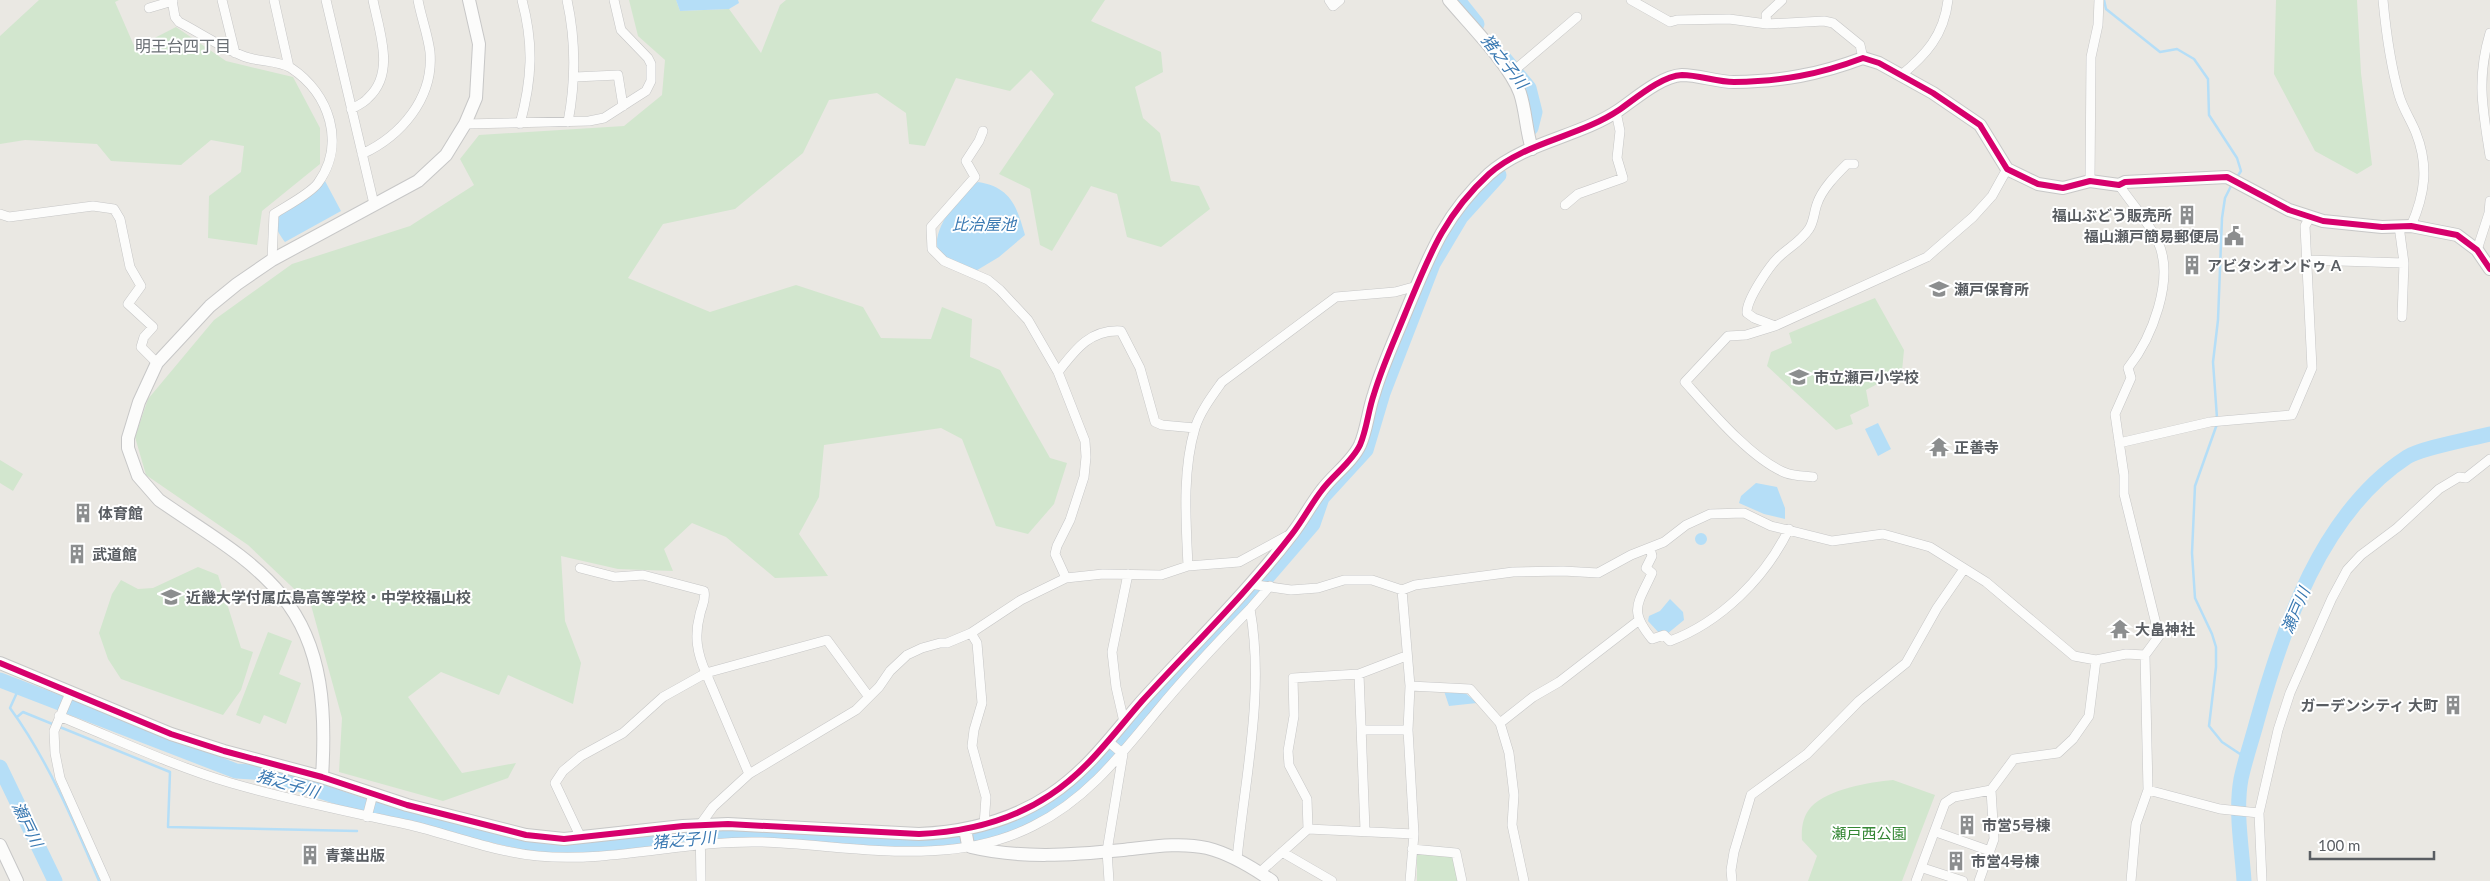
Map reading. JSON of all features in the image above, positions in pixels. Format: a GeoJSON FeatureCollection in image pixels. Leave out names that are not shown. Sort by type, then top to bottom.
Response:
{"type":"FeatureCollection","features":[{"type":"Feature","properties":{"kind":"street"},"geometry":{"type":"LineString","coordinates":[[149,8],[172,0],[175,16],[180,22],[245,57],[290,67],[311,85],[321,98],[330,120],[333,141],[329,163],[317,185],[274,214],[272,260]]}},
{"type":"Feature","properties":{"kind":"street"},"geometry":{"type":"LineString","coordinates":[[222,0],[235,52]]}},
{"type":"Feature","properties":{"kind":"street"},"geometry":{"type":"LineString","coordinates":[[274,0],[290,67]]}},
{"type":"Feature","properties":{"kind":"street"},"geometry":{"type":"LineString","coordinates":[[326,0],[374,204]]}},
{"type":"Feature","properties":{"kind":"street"},"geometry":{"type":"LineString","coordinates":[[351,109],[368,98],[378,84],[383,71],[383,49],[372,0]]}},
{"type":"Feature","properties":{"kind":"street"},"geometry":{"type":"LineString","coordinates":[[362,154],[385,142],[405,124],[420,101],[428,74],[430,53],[418,0]]}},
{"type":"Feature","properties":{"kind":"street"},"geometry":{"type":"LineString","coordinates":[[322,777],[324,746],[318,669],[304,629],[282,595],[261,574],[159,500],[146,488],[138,476],[128,448],[128,438],[139,402],[157,363],[210,306],[272,260],[418,181],[446,154],[465,124],[476,98],[479,73],[479,44],[469,0]]}},
{"type":"Feature","properties":{"kind":"street"},"geometry":{"type":"LineString","coordinates":[[520,124],[531,74],[530,47],[522,0]]}},
{"type":"Feature","properties":{"kind":"street"},"geometry":{"type":"LineString","coordinates":[[567,0],[575,52],[568,122]]}},
{"type":"Feature","properties":{"kind":"street"},"geometry":{"type":"LineString","coordinates":[[465,124],[568,122],[604,118],[646,91],[651,81],[651,64],[648,58],[621,30],[614,0]]}},
{"type":"Feature","properties":{"kind":"street"},"geometry":{"type":"LineString","coordinates":[[1329,0],[1334,6],[1340,0]]}},
{"type":"Feature","properties":{"kind":"street"},"geometry":{"type":"LineString","coordinates":[[1449,0],[1515,69],[1526,130],[1532,149]]}},
{"type":"Feature","properties":{"kind":"street"},"geometry":{"type":"LineString","coordinates":[[1631,0],[1670,22],[1677,20],[1729,19],[1766,24],[1824,21],[1833,23],[1860,45],[1863,58]]}},
{"type":"Feature","properties":{"kind":"street"},"geometry":{"type":"LineString","coordinates":[[1766,24],[1766,15],[1782,0]]}},
{"type":"Feature","properties":{"kind":"street"},"geometry":{"type":"LineString","coordinates":[[1900,76],[1924,56],[1937,36],[1946,12],[1948,0]]}},
{"type":"Feature","properties":{"kind":"street"},"geometry":{"type":"LineString","coordinates":[[2090,181],[2091,57],[2098,25],[2099,0]]}},
{"type":"Feature","properties":{"kind":"street"},"geometry":{"type":"LineString","coordinates":[[2383,0],[2389,52],[2399,96],[2422,151],[2424,171],[2422,202],[2405,226],[2402,317]]}},
{"type":"Feature","properties":{"kind":"street"},"geometry":{"type":"LineString","coordinates":[[1515,69],[1577,17]]}},
{"type":"Feature","properties":{"kind":"street"},"geometry":{"type":"LineString","coordinates":[[2490,33],[2484,53],[2481,83],[2490,156]]}},
{"type":"Feature","properties":{"kind":"street"},"geometry":{"type":"LineString","coordinates":[[967,838],[984,825],[1015,814],[1048,797],[1078,774],[1111,743],[1124,722],[1252,584],[1292,534],[1322,489],[1357,451],[1362,441],[1373,395],[1417,286],[1433,249],[1455,210],[1507,160],[1616,112],[1645,91],[1679,75],[1731,82],[1796,79],[1863,58],[1879,64],[1933,93],[1980,125],[2007,169],[2038,184],[2063,188],[2090,181],[2119,185],[2125,182],[2227,176],[2263,198],[2323,221],[2382,227],[2405,226],[2457,235],[2483,244]]}},
{"type":"Feature","properties":{"kind":"street"},"geometry":{"type":"LineString","coordinates":[[574,77],[618,75],[623,106]]}},
{"type":"Feature","properties":{"kind":"street"},"geometry":{"type":"LineString","coordinates":[[1565,205],[1578,194],[1623,178],[1617,158],[1620,131],[1616,112]]}},
{"type":"Feature","properties":{"kind":"street"},"geometry":{"type":"LineString","coordinates":[[983,131],[966,161],[974,177],[931,228],[932,249],[944,261],[988,280],[1000,290],[1028,320],[1058,372],[1085,441],[1086,457],[1084,477],[1070,520],[1057,546],[1056,554],[1066,578]]}},
{"type":"Feature","properties":{"kind":"street"},"geometry":{"type":"LineString","coordinates":[[1775,326],[1754,318],[1747,313],[1746,308],[1752,295],[1779,256],[1802,239],[1811,227],[1817,202],[1828,187],[1847,164],[1854,164]]}},
{"type":"Feature","properties":{"kind":"street"},"geometry":{"type":"LineString","coordinates":[[1813,476],[1788,474],[1772,466],[1715,414],[1685,382],[1728,336],[1746,334],[1775,326],[1927,257],[1973,217],[1992,196],[2007,169]]}},
{"type":"Feature","properties":{"kind":"street"},"geometry":{"type":"LineString","coordinates":[[2119,185],[2158,243],[2165,282],[2157,310],[2138,355],[2128,368],[2131,378],[2115,414],[2124,494],[2159,636],[2145,655],[2148,790],[2136,824],[2132,881]]}},
{"type":"Feature","properties":{"kind":"street"},"geometry":{"type":"LineString","coordinates":[[2490,201],[2490,213],[2483,244],[2490,269]]}},
{"type":"Feature","properties":{"kind":"street"},"geometry":{"type":"LineString","coordinates":[[0,214],[10,217],[93,206],[114,209],[120,218],[130,267],[141,286],[128,304],[153,327],[144,337],[141,347],[157,363]]}},
{"type":"Feature","properties":{"kind":"street"},"geometry":{"type":"LineString","coordinates":[[2119,442],[2210,422],[2292,415],[2312,368],[2305,226],[2310,217]]}},
{"type":"Feature","properties":{"kind":"street"},"geometry":{"type":"LineString","coordinates":[[2307,260],[2404,263]]}},
{"type":"Feature","properties":{"kind":"street"},"geometry":{"type":"LineString","coordinates":[[1188,566],[1187,477],[1195,428],[1210,398],[1222,382],[1324,304],[1336,297],[1396,292],[1417,286]]}},
{"type":"Feature","properties":{"kind":"street"},"geometry":{"type":"LineString","coordinates":[[1058,372],[1081,343],[1110,330],[1121,331],[1140,368],[1155,422],[1162,425],[1195,428]]}},
{"type":"Feature","properties":{"kind":"street"},"geometry":{"type":"LineString","coordinates":[[2262,881],[2258,813],[2278,730],[2290,693],[2332,598],[2347,570],[2439,489],[2459,477],[2466,478],[2490,459]]}},
{"type":"Feature","properties":{"kind":"street"},"geometry":{"type":"LineString","coordinates":[[1252,584],[1292,590],[1318,588],[1344,580],[1372,580],[1402,590],[1415,585],[1513,572],[1563,571],[1598,573],[1664,542],[1686,525],[1710,514],[1744,513],[1771,526],[1832,541],[1883,534],[1904,538],[1930,547],[1986,582],[2074,656],[2096,660],[2126,654],[2145,655]]}},
{"type":"Feature","properties":{"kind":"street"},"geometry":{"type":"LineString","coordinates":[[1650,548],[1652,556],[1646,568],[1652,573],[1637,606],[1638,621],[1652,639],[1664,635],[1670,641],[1696,630],[1752,584],[1778,551],[1789,529]]}},
{"type":"Feature","properties":{"kind":"street"},"geometry":{"type":"LineString","coordinates":[[701,881],[700,827],[713,807],[749,774],[845,718],[868,697],[890,671],[907,655],[972,633],[1021,600],[1066,578],[1086,575],[1161,575],[1188,566],[1239,562],[1292,534]]}},
{"type":"Feature","properties":{"kind":"street"},"geometry":{"type":"LineString","coordinates":[[580,568],[615,577],[643,575],[704,591],[706,600],[700,613],[696,633],[697,652],[749,774]]}},
{"type":"Feature","properties":{"kind":"street"},"geometry":{"type":"LineString","coordinates":[[1732,881],[1731,870],[1734,852],[1751,795],[1807,754],[1859,701],[1906,662],[1936,608],[1964,569]]}},
{"type":"Feature","properties":{"kind":"street"},"geometry":{"type":"LineString","coordinates":[[1124,722],[1116,687],[1112,652],[1128,574]]}},
{"type":"Feature","properties":{"kind":"street"},"geometry":{"type":"LineString","coordinates":[[59,716],[228,782],[536,856],[574,856],[700,845],[762,842],[910,851],[967,838],[1029,828],[1046,820],[1098,780],[1159,709],[1250,609],[1268,586]]}},
{"type":"Feature","properties":{"kind":"street"},"geometry":{"type":"LineString","coordinates":[[1402,590],[1410,686],[1408,730],[1414,834],[1410,881]]}},
{"type":"Feature","properties":{"kind":"street"},"geometry":{"type":"LineString","coordinates":[[1237,859],[1252,721],[1253,626],[1250,609]]}},
{"type":"Feature","properties":{"kind":"street"},"geometry":{"type":"LineString","coordinates":[[1500,722],[1533,697],[1559,682],[1638,621]]}},
{"type":"Feature","properties":{"kind":"street"},"geometry":{"type":"LineString","coordinates":[[972,633],[977,643],[982,703],[974,730],[972,746],[986,797],[984,825]]}},
{"type":"Feature","properties":{"kind":"street"},"geometry":{"type":"LineString","coordinates":[[581,838],[555,783],[563,771],[581,756],[623,734],[663,697],[706,673],[827,640],[868,697]]}},
{"type":"Feature","properties":{"kind":"street"},"geometry":{"type":"LineString","coordinates":[[1308,829],[1307,799],[1288,765],[1288,751],[1294,716],[1293,678],[1359,674],[1406,656]]}},
{"type":"Feature","properties":{"kind":"street"},"geometry":{"type":"LineString","coordinates":[[1979,881],[1994,839],[1995,820],[1992,790],[2014,759],[2058,752],[2073,739],[2089,716],[2096,660]]}},
{"type":"Feature","properties":{"kind":"street"},"geometry":{"type":"LineString","coordinates":[[0,663],[68,695],[171,734],[224,751],[322,777],[373,796],[526,836],[549,839],[581,838],[700,827],[783,826],[967,838],[995,853],[1107,851],[1178,845],[1207,848],[1237,859],[1272,881]]}},
{"type":"Feature","properties":{"kind":"street"},"geometry":{"type":"LineString","coordinates":[[1359,674],[1365,830]]}},
{"type":"Feature","properties":{"kind":"street"},"geometry":{"type":"LineString","coordinates":[[1410,686],[1470,689],[1500,722],[1509,753],[1514,795],[1512,824],[1524,881]]}},
{"type":"Feature","properties":{"kind":"street"},"geometry":{"type":"LineString","coordinates":[[68,695],[54,730],[55,753],[60,778],[106,881]]}},
{"type":"Feature","properties":{"kind":"street"},"geometry":{"type":"LineString","coordinates":[[1362,730],[1408,730]]}},
{"type":"Feature","properties":{"kind":"street"},"geometry":{"type":"LineString","coordinates":[[1111,743],[1122,753]]}},
{"type":"Feature","properties":{"kind":"street"},"geometry":{"type":"LineString","coordinates":[[1108,881],[1107,851],[1122,753]]}},
{"type":"Feature","properties":{"kind":"street"},"geometry":{"type":"LineString","coordinates":[[1916,881],[1945,803],[1954,797],[1992,790]]}},
{"type":"Feature","properties":{"kind":"street"},"geometry":{"type":"LineString","coordinates":[[2148,790],[2224,809],[2258,813]]}},
{"type":"Feature","properties":{"kind":"street"},"geometry":{"type":"LineString","coordinates":[[367,816],[373,796]]}},
{"type":"Feature","properties":{"kind":"street"},"geometry":{"type":"LineString","coordinates":[[1259,873],[1308,829],[1365,830],[1414,834]]}},
{"type":"Feature","properties":{"kind":"street"},"geometry":{"type":"LineString","coordinates":[[1938,833],[1990,851]]}},
{"type":"Feature","properties":{"kind":"street"},"geometry":{"type":"LineString","coordinates":[[0,845],[16,881]]}},
{"type":"Feature","properties":{"kind":"street"},"geometry":{"type":"LineString","coordinates":[[1412,848],[1456,853],[1462,881]]}},
{"type":"Feature","properties":{"kind":"street"},"geometry":{"type":"LineString","coordinates":[[1282,852],[1332,881]]}},
{"type":"Feature","properties":{"kind":"street"},"geometry":{"type":"LineString","coordinates":[[1926,869],[1963,881]]}},
{"type":"Feature","properties":{"kind":"green space"},"geometry":{"type":"Polygon","coordinates":[[[39,0],[119,0],[115,2],[135,48],[176,27],[226,61],[293,77],[320,128],[320,164],[262,211],[257,245],[208,238],[209,196],[241,172],[244,146],[211,140],[181,165],[111,161],[97,144],[25,140],[0,144],[0,36],[39,0]]]}},
{"type":"Feature","properties":{"kind":"green space"},"geometry":{"type":"Polygon","coordinates":[[[629,0],[676,0],[680,11],[729,9],[761,53],[780,5],[786,0],[1105,0],[1091,21],[1161,52],[1163,72],[1135,87],[1143,118],[1160,133],[1171,181],[1199,186],[1210,209],[1161,247],[1127,237],[1117,194],[1091,186],[1052,251],[1040,245],[1030,189],[999,174],[1054,94],[1031,70],[1010,91],[956,78],[925,146],[909,144],[906,113],[877,93],[829,100],[803,153],[735,209],[663,224],[628,278],[710,312],[796,285],[863,307],[881,338],[931,339],[942,307],[972,319],[970,357],[1000,370],[1050,458],[1067,463],[1054,504],[1028,534],[996,526],[962,439],[941,428],[824,445],[819,497],[799,534],[828,576],[775,578],[726,537],[692,523],[664,549],[673,571],[618,569],[561,556],[565,621],[581,663],[573,704],[508,675],[499,695],[441,672],[408,697],[462,773],[516,763],[508,778],[443,801],[339,772],[342,718],[311,605],[248,545],[146,475],[135,437],[148,399],[214,320],[292,264],[410,226],[474,185],[460,159],[479,135],[624,126],[662,95],[665,60],[638,36],[629,0]]]}},
{"type":"Feature","properties":{"kind":"green space"},"geometry":{"type":"Polygon","coordinates":[[[2276,0],[2357,0],[2361,73],[2372,165],[2357,174],[2315,151],[2274,74],[2276,0]]]}},
{"type":"Feature","properties":{"kind":"green space"},"geometry":{"type":"Polygon","coordinates":[[[1875,298],[1904,350],[1902,371],[1866,390],[1869,406],[1850,415],[1853,424],[1836,430],[1767,366],[1771,352],[1792,343],[1789,333],[1875,298]]]}},
{"type":"Feature","properties":{"kind":"green space"},"geometry":{"type":"Polygon","coordinates":[[[0,460],[23,474],[13,491],[0,483],[0,460]]]}},
{"type":"Feature","properties":{"kind":"green space"},"geometry":{"type":"Polygon","coordinates":[[[198,567],[218,575],[241,648],[253,652],[241,690],[223,715],[121,679],[108,659],[99,633],[112,594],[121,580],[138,589],[153,588],[198,567]]]}},
{"type":"Feature","properties":{"kind":"green space"},"geometry":{"type":"Polygon","coordinates":[[[268,632],[292,641],[279,674],[301,683],[286,724],[264,715],[260,724],[236,715],[268,632]]]}},
{"type":"Feature","properties":{"kind":"green space","name":"瀬戸西公園"},"geometry":{"type":"Polygon","coordinates":[[[1893,780],[1935,795],[1902,881],[1808,881],[1817,856],[1802,840],[1802,831],[1804,818],[1811,807],[1828,795],[1838,791],[1893,780]]]}},
{"type":"Feature","properties":{"kind":"green space"},"geometry":{"type":"Polygon","coordinates":[[[1417,851],[1454,857],[1459,881],[1417,881],[1417,851]]]}},
{"type":"Feature","properties":{"kind":"water"},"geometry":{"type":"Polygon","coordinates":[[[676,0],[738,0],[739,3],[729,9],[680,11],[676,0]]]}},
{"type":"Feature","properties":{"kind":"water"},"geometry":{"type":"Polygon","coordinates":[[[325,181],[341,211],[285,242],[277,226],[279,215],[316,192],[325,181]]]}},
{"type":"Feature","properties":{"kind":"water","name":"比治屋池"},"geometry":{"type":"Polygon","coordinates":[[[978,182],[998,188],[1011,200],[1025,235],[999,257],[974,272],[942,256],[937,248],[937,238],[947,215],[955,204],[963,194],[978,182]]]}},
{"type":"Feature","properties":{"kind":"water"},"geometry":{"type":"Polygon","coordinates":[[[1878,423],[1891,449],[1878,456],[1865,429],[1878,423]]]}},
{"type":"Feature","properties":{"kind":"water"},"geometry":{"type":"Polygon","coordinates":[[[1756,483],[1777,487],[1785,508],[1785,519],[1764,514],[1739,503],[1741,496],[1756,483]]]}},
{"type":"Feature","properties":{"kind":"water"},"geometry":{"type":"Polygon","coordinates":[[[1701,533],[1707,539],[1701,545],[1695,539],[1701,533]]]}},
{"type":"Feature","properties":{"kind":"water"},"geometry":{"type":"Polygon","coordinates":[[[1670,599],[1683,612],[1684,620],[1667,634],[1660,634],[1648,621],[1649,616],[1660,611],[1670,599]]]}},
{"type":"Feature","properties":{"kind":"water"},"geometry":{"type":"Polygon","coordinates":[[[1444,691],[1463,691],[1477,703],[1449,706],[1444,691]]]}},
{"type":"Feature","properties":{"kind":"waterway","name":"猪之子川"},"geometry":{"type":"LineString","coordinates":[[1458,0],[1477,24]]}},
{"type":"Feature","properties":{"kind":"waterway"},"geometry":{"type":"LineString","coordinates":[[2104,0],[2106,9],[2160,52],[2177,49],[2194,59],[2208,79],[2209,115],[2237,158],[2241,171],[2237,177]]}},
{"type":"Feature","properties":{"kind":"waterway","name":"猪之子川"},"geometry":{"type":"LineString","coordinates":[[1504,58],[1529,88],[1535,112],[1531,128]]}},
{"type":"Feature","properties":{"kind":"waterway","name":"猪之子川"},"geometry":{"type":"LineString","coordinates":[[0,680],[236,771],[266,773],[367,807],[546,847],[594,846],[755,833],[908,843],[950,842],[993,834],[1065,797],[1099,766],[1313,524],[1322,498],[1366,450],[1383,393],[1433,264],[1461,217],[1499,175]]}},
{"type":"Feature","properties":{"kind":"waterway"},"geometry":{"type":"LineString","coordinates":[[2217,418],[2213,362],[2218,320],[2222,218],[2225,198],[2232,184]]}},
{"type":"Feature","properties":{"kind":"waterway"},"geometry":{"type":"LineString","coordinates":[[2217,424],[2195,486],[2192,553],[2195,598],[2216,647],[2216,667],[2209,726],[2222,742],[2240,754],[2249,750]]}},
{"type":"Feature","properties":{"kind":"waterway","name":"瀬戸川"},"geometry":{"type":"LineString","coordinates":[[2244,881],[2239,817],[2241,779],[2279,648],[2293,611],[2310,575],[2329,541],[2351,509],[2377,481],[2407,457],[2434,447],[2490,434]]}},
{"type":"Feature","properties":{"kind":"waterway"},"geometry":{"type":"LineString","coordinates":[[19,688],[10,708],[48,770],[70,814],[99,881]]}},
{"type":"Feature","properties":{"kind":"waterway"},"geometry":{"type":"LineString","coordinates":[[17,717],[23,712],[170,772],[168,827],[357,831]]}},
{"type":"Feature","properties":{"kind":"waterway","name":"瀬戸川"},"geometry":{"type":"LineString","coordinates":[[0,767],[55,881]]}},
{"type":"Feature","properties":{"kind":"cycle path"},"geometry":{"type":"LineString","coordinates":[[0,663],[171,734],[224,751],[322,777],[407,805],[526,835],[564,839],[683,826],[728,824],[919,834],[953,831],[987,824],[1020,812],[1050,795],[1088,763],[1142,701],[1257,577],[1292,534],[1326,484],[1357,451],[1384,364],[1413,294],[1438,239],[1448,222],[1473,190],[1503,163],[1519,154],[1603,119],[1619,110],[1640,94],[1674,76],[1695,76],[1728,82],[1768,80],[1815,73],[1863,58],[1879,63],[1933,93],[1980,125],[2007,169],[2038,184],[2063,188],[2090,181],[2119,185],[2125,182],[2227,177],[2289,210],[2323,221],[2382,227],[2411,226],[2457,235],[2477,250],[2490,269]]}},
{"type":"Feature","properties":{"kind":"place","name":"福山ぶどう販売所"},"geometry":{"type":"Point","coordinates":[2187,215]}},
{"type":"Feature","properties":{"kind":"place","name":"福山瀬戸簡易郵便局"},"geometry":{"type":"Point","coordinates":[2234,236]}},
{"type":"Feature","properties":{"kind":"place","name":"アビタシオンドゥ A"},"geometry":{"type":"Point","coordinates":[2192,265]}},
{"type":"Feature","properties":{"kind":"place","name":"瀬戸保育所"},"geometry":{"type":"Point","coordinates":[1939,289]}},
{"type":"Feature","properties":{"kind":"place","name":"市立瀬戸小学校"},"geometry":{"type":"Point","coordinates":[1799,377]}},
{"type":"Feature","properties":{"kind":"place","name":"正善寺"},"geometry":{"type":"Point","coordinates":[1939,447]}},
{"type":"Feature","properties":{"kind":"place","name":"体育館"},"geometry":{"type":"Point","coordinates":[83,513]}},
{"type":"Feature","properties":{"kind":"place","name":"武道館"},"geometry":{"type":"Point","coordinates":[77,554]}},
{"type":"Feature","properties":{"kind":"place","name":"近畿大学付属広島高等学校・中学校福山校"},"geometry":{"type":"Point","coordinates":[171,597]}},
{"type":"Feature","properties":{"kind":"place","name":"大畠神社"},"geometry":{"type":"Point","coordinates":[2120,629]}},
{"type":"Feature","properties":{"kind":"place","name":"ガーデンシティ 大町"},"geometry":{"type":"Point","coordinates":[2453,705]}},
{"type":"Feature","properties":{"kind":"place","name":"市営5号棟"},"geometry":{"type":"Point","coordinates":[1967,825]}},
{"type":"Feature","properties":{"kind":"place","name":"青葉出版"},"geometry":{"type":"Point","coordinates":[310,855]}},
{"type":"Feature","properties":{"kind":"place","name":"市営4号棟"},"geometry":{"type":"Point","coordinates":[1956,861]}},
{"type":"Feature","properties":{"kind":"district","name":"明王台四丁目"},"geometry":{"type":"Point","coordinates":[183,45]}}]}
